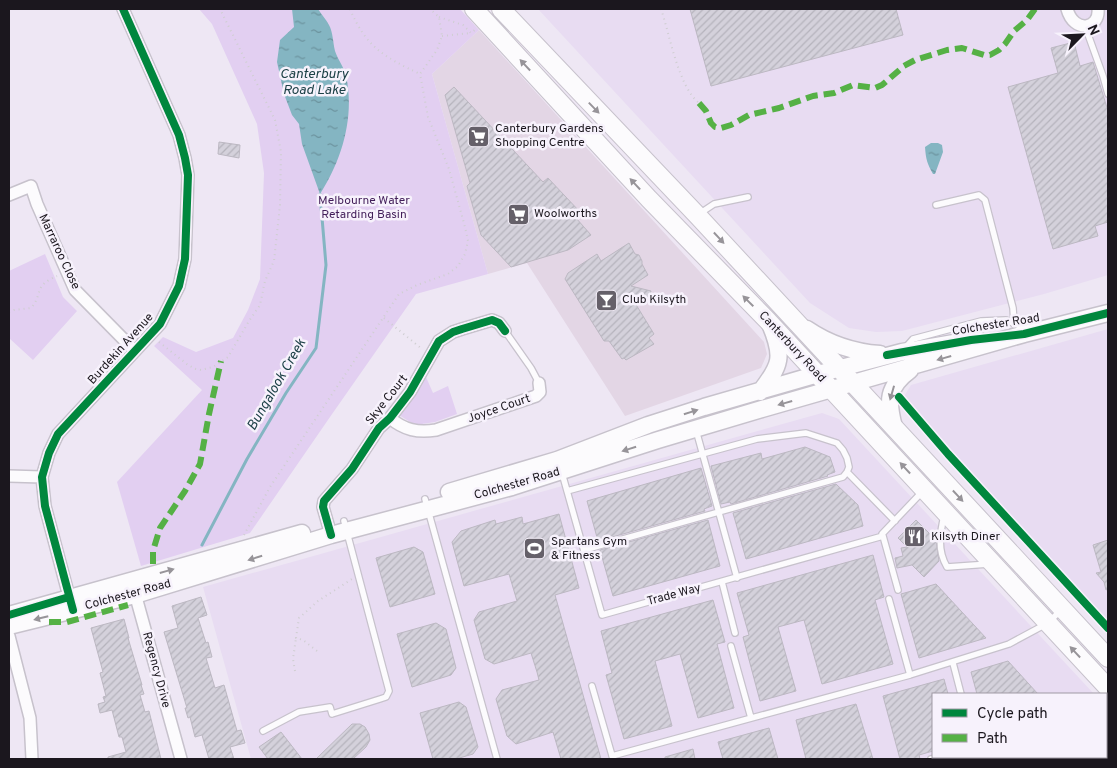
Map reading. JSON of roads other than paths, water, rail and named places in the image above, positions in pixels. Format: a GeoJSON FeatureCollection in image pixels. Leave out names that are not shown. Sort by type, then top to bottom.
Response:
{"type":"FeatureCollection","features":[{"type":"Feature","properties":{"kind":"main road","name":"Canterbury Road"},"geometry":{"type":"LineString","coordinates":[[474,9],[674,226],[818,374],[1108,688]]}},
{"type":"Feature","properties":{"kind":"main road","name":"Canterbury Road"},"geometry":{"type":"LineString","coordinates":[[501,9],[797,321],[1108,658]]}},
{"type":"Feature","properties":{"kind":"main road"},"geometry":{"type":"LineString","coordinates":[[674,226],[692,209]]}},
{"type":"Feature","properties":{"kind":"main road","name":"Colchester Road"},"geometry":{"type":"LineString","coordinates":[[9,615],[71,604],[134,588],[427,504],[512,487],[648,425],[818,374],[894,354],[1108,313]]}},
{"type":"Feature","properties":{"kind":"main road"},"geometry":{"type":"LineString","coordinates":[[760,392],[778,365],[778,347],[768,321]]}},
{"type":"Feature","properties":{"kind":"main road"},"geometry":{"type":"LineString","coordinates":[[797,321],[817,336],[832,343],[858,351],[894,354]]}},
{"type":"Feature","properties":{"kind":"main road","name":"Colchester Road"},"geometry":{"type":"LineString","coordinates":[[559,466],[914,367],[1024,330]]}},
{"type":"Feature","properties":{"kind":"main road"},"geometry":{"type":"LineString","coordinates":[[894,427],[890,413],[891,394],[894,385],[914,367]]}},
{"type":"Feature","properties":{"kind":"main road","name":"Colchester Road"},"geometry":{"type":"LineString","coordinates":[[134,588],[242,549],[338,528]]}},
{"type":"Feature","properties":{"kind":"main road","name":"Colchester Road"},"geometry":{"type":"LineString","coordinates":[[9,626],[71,604]]}},
{"type":"Feature","properties":{"kind":"street","name":"Burdekin Avenue"},"geometry":{"type":"LineString","coordinates":[[71,604],[44,506],[42,477],[49,453],[58,434],[160,324],[179,286],[185,259],[188,175],[185,158],[179,135],[123,9]]}},
{"type":"Feature","properties":{"kind":"street"},"geometry":{"type":"LineString","coordinates":[[1067,9],[1071,20],[1076,25],[1084,26],[1090,25],[1096,19],[1098,9]]}},
{"type":"Feature","properties":{"kind":"street"},"geometry":{"type":"LineString","coordinates":[[554,95],[569,82]]}},
{"type":"Feature","properties":{"kind":"street","name":"Marraroo Close"},"geometry":{"type":"LineString","coordinates":[[9,195],[31,186],[66,273],[75,290],[135,351]]}},
{"type":"Feature","properties":{"kind":"street","name":"Skye Court"},"geometry":{"type":"LineString","coordinates":[[338,528],[324,507],[324,501],[352,469],[379,428],[390,418],[410,392],[430,355],[440,341],[445,336],[462,329],[492,320],[499,323],[505,331]]}},
{"type":"Feature","properties":{"kind":"street","name":"Joyce Court"},"geometry":{"type":"LineString","coordinates":[[390,418],[397,424],[411,430],[426,432],[446,427],[538,388]]}},
{"type":"Feature","properties":{"kind":"street"},"geometry":{"type":"LineString","coordinates":[[9,476],[42,477]]}},
{"type":"Feature","properties":{"kind":"street","name":"Regency Drive"},"geometry":{"type":"LineString","coordinates":[[134,588],[181,759]]}},
{"type":"Feature","properties":{"kind":"street"},"geometry":{"type":"LineString","coordinates":[[9,636],[29,712],[32,759]]}},
{"type":"Feature","properties":{"kind":"lane"},"geometry":{"type":"LineString","coordinates":[[1084,26],[1108,94]]}},
{"type":"Feature","properties":{"kind":"lane"},"geometry":{"type":"LineString","coordinates":[[936,205],[978,195],[985,200],[1013,308],[1024,330]]}},
{"type":"Feature","properties":{"kind":"lane"},"geometry":{"type":"LineString","coordinates":[[692,209],[748,197]]}},
{"type":"Feature","properties":{"kind":"lane","name":"Joyce Court"},"geometry":{"type":"LineString","coordinates":[[505,331],[531,368],[538,388]]}},
{"type":"Feature","properties":{"kind":"lane"},"geometry":{"type":"LineString","coordinates":[[696,429],[736,578]]}},
{"type":"Feature","properties":{"kind":"lane"},"geometry":{"type":"LineString","coordinates":[[567,492],[757,439],[806,433],[837,443],[847,458],[849,468],[843,477],[584,550]]}},
{"type":"Feature","properties":{"kind":"lane","name":"Trade Way"},"geometry":{"type":"LineString","coordinates":[[559,466],[602,615],[883,536]]}},
{"type":"Feature","properties":{"kind":"lane"},"geometry":{"type":"LineString","coordinates":[[847,472],[894,520]]}},
{"type":"Feature","properties":{"kind":"lane"},"geometry":{"type":"LineString","coordinates":[[898,590],[882,534],[925,489]]}},
{"type":"Feature","properties":{"kind":"lane"},"geometry":{"type":"LineString","coordinates":[[427,504],[497,759]]}},
{"type":"Feature","properties":{"kind":"lane"},"geometry":{"type":"LineString","coordinates":[[945,512],[939,537],[943,561],[946,567],[994,564]]}},
{"type":"Feature","properties":{"kind":"lane"},"geometry":{"type":"LineString","coordinates":[[263,731],[299,712],[330,707],[332,714],[386,697],[389,691],[359,577],[338,528]]}},
{"type":"Feature","properties":{"kind":"lane"},"geometry":{"type":"LineString","coordinates":[[722,582],[735,633]]}},
{"type":"Feature","properties":{"kind":"lane"},"geometry":{"type":"LineString","coordinates":[[889,599],[910,675]]}},
{"type":"Feature","properties":{"kind":"lane"},"geometry":{"type":"LineString","coordinates":[[592,686],[613,758],[910,675],[1009,644],[1048,623],[1062,608]]}},
{"type":"Feature","properties":{"kind":"lane"},"geometry":{"type":"LineString","coordinates":[[731,646],[751,718]]}},
{"type":"Feature","properties":{"kind":"lane"},"geometry":{"type":"LineString","coordinates":[[953,662],[961,693]]}},
{"type":"Feature","properties":{"kind":"water","name":"Canterbury Road Lake"},"geometry":{"type":"Polygon","coordinates":[[[292,9],[318,9],[329,25],[335,51],[345,73],[348,91],[349,107],[345,137],[335,167],[320,194],[302,144],[299,124],[292,115],[284,94],[277,62],[280,40],[294,27],[292,9]]]}},
{"type":"Feature","properties":{"kind":"water"},"geometry":{"type":"Polygon","coordinates":[[[931,143],[942,145],[943,152],[935,174],[933,174],[929,167],[926,155],[925,147],[931,143]]]}},
{"type":"Feature","properties":{"kind":"waterway","name":"Bungalook Creek"},"geometry":{"type":"LineString","coordinates":[[202,545],[247,459],[286,393],[316,348],[326,265],[320,194]]}},
{"type":"Feature","properties":{"kind":"place","name":"Canterbury Gardens Shopping Centre"},"geometry":{"type":"Point","coordinates":[479,136]}},
{"type":"Feature","properties":{"kind":"place","name":"Woolworths"},"geometry":{"type":"Point","coordinates":[518,214]}},
{"type":"Feature","properties":{"kind":"place","name":"Club Kilsyth"},"geometry":{"type":"Point","coordinates":[606,300]}},
{"type":"Feature","properties":{"kind":"place","name":"Kilsyth Diner"},"geometry":{"type":"Point","coordinates":[915,537]}},
{"type":"Feature","properties":{"kind":"place","name":"Spartans Gym & Fitness"},"geometry":{"type":"Point","coordinates":[535,549]}},
{"type":"Feature","properties":{"kind":"park label","name":"Melbourne Water Retarding Basin"},"geometry":{"type":"Point","coordinates":[364,208]}}]}
